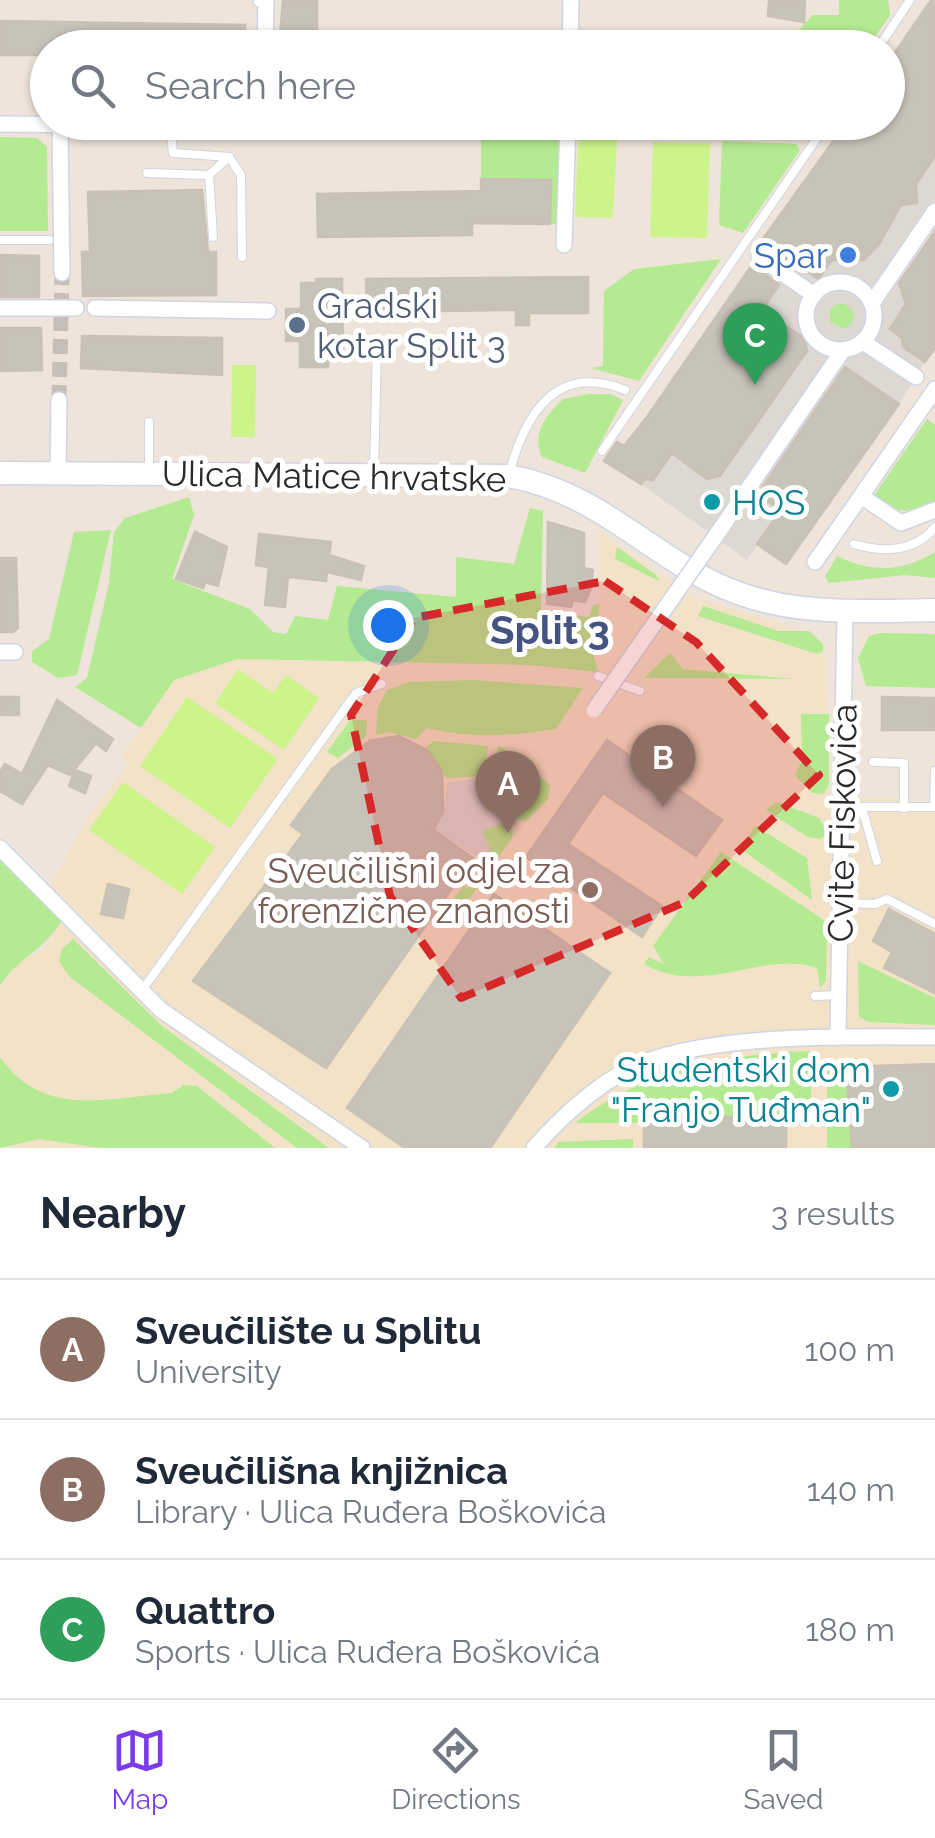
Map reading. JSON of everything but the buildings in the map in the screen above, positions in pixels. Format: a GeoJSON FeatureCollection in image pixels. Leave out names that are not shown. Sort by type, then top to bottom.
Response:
{"type":"FeatureCollection","features":[{"type":"Feature","properties":{"kind":"street"},"geometry":{"type":"LineString","coordinates":[[264,0],[265,30]]}},
{"type":"Feature","properties":{"kind":"street"},"geometry":{"type":"LineString","coordinates":[[570,30],[571,0]]}},
{"type":"Feature","properties":{"kind":"street"},"geometry":{"type":"LineString","coordinates":[[0,124],[30,124]]}},
{"type":"Feature","properties":{"kind":"street"},"geometry":{"type":"LineString","coordinates":[[60,140],[62,273]]}},
{"type":"Feature","properties":{"kind":"street"},"geometry":{"type":"LineString","coordinates":[[564,245],[568,140]]}},
{"type":"Feature","properties":{"kind":"street"},"geometry":{"type":"LineString","coordinates":[[872,303],[935,212]]}},
{"type":"Feature","properties":{"kind":"street"},"geometry":{"type":"LineString","coordinates":[[759,256],[814,295]]}},
{"type":"Feature","properties":{"kind":"street"},"geometry":{"type":"LineString","coordinates":[[846,282],[857,286],[872,303],[874,320],[863,342],[843,350],[831,349],[812,336],[806,314],[814,295],[824,286],[846,282]]}},
{"type":"Feature","properties":{"kind":"street"},"geometry":{"type":"LineString","coordinates":[[0,308],[76,308]]}},
{"type":"Feature","properties":{"kind":"street"},"geometry":{"type":"LineString","coordinates":[[95,308],[268,312]]}},
{"type":"Feature","properties":{"kind":"street"},"geometry":{"type":"LineString","coordinates":[[863,342],[916,377]]}},
{"type":"Feature","properties":{"kind":"street"},"geometry":{"type":"LineString","coordinates":[[594,710],[843,350]]}},
{"type":"Feature","properties":{"kind":"street"},"geometry":{"type":"LineString","coordinates":[[815,562],[935,389]]}},
{"type":"Feature","properties":{"kind":"street"},"geometry":{"type":"LineString","coordinates":[[58,473],[59,400]]}},
{"type":"Feature","properties":{"kind":"street","name":"Ulica Matice hrvatske"},"geometry":{"type":"LineString","coordinates":[[0,473],[508,476],[535,481],[593,505],[710,580],[739,594],[796,606],[935,610]]}},
{"type":"Feature","properties":{"kind":"street"},"geometry":{"type":"LineString","coordinates":[[861,496],[901,523],[935,510]]}},
{"type":"Feature","properties":{"kind":"street","name":"Cvite Fiskovića"},"geometry":{"type":"LineString","coordinates":[[838,1035],[846,610]]}},
{"type":"Feature","properties":{"kind":"street"},"geometry":{"type":"LineString","coordinates":[[0,848],[160,1010],[362,1148]]}},
{"type":"Feature","properties":{"kind":"street"},"geometry":{"type":"LineString","coordinates":[[534,1148],[564,1115],[629,1070],[728,1046],[838,1035],[935,1037]]}},
{"type":"Feature","properties":{"kind":"lane"},"geometry":{"type":"LineString","coordinates":[[890,30],[910,0]]}},
{"type":"Feature","properties":{"kind":"lane"},"geometry":{"type":"LineString","coordinates":[[169,140],[173,153],[230,157]]}},
{"type":"Feature","properties":{"kind":"lane"},"geometry":{"type":"LineString","coordinates":[[602,451],[817,140]]}},
{"type":"Feature","properties":{"kind":"lane"},"geometry":{"type":"LineString","coordinates":[[147,173],[209,175],[230,157]]}},
{"type":"Feature","properties":{"kind":"lane"},"geometry":{"type":"LineString","coordinates":[[230,157],[241,174],[242,257]]}},
{"type":"Feature","properties":{"kind":"lane"},"geometry":{"type":"LineString","coordinates":[[209,175],[213,237]]}},
{"type":"Feature","properties":{"kind":"lane"},"geometry":{"type":"LineString","coordinates":[[0,240],[49,240]]}},
{"type":"Feature","properties":{"kind":"lane"},"geometry":{"type":"LineString","coordinates":[[374,473],[377,347]]}},
{"type":"Feature","properties":{"kind":"lane"},"geometry":{"type":"LineString","coordinates":[[508,476],[525,427],[538,406],[560,388],[584,382],[626,390]]}},
{"type":"Feature","properties":{"kind":"lane"},"geometry":{"type":"LineString","coordinates":[[148,472],[149,422]]}},
{"type":"Feature","properties":{"kind":"lane"},"geometry":{"type":"LineString","coordinates":[[854,544],[869,549],[911,546],[935,526]]}},
{"type":"Feature","properties":{"kind":"lane"},"geometry":{"type":"LineString","coordinates":[[598,676],[624,689],[640,691]]}},
{"type":"Feature","properties":{"kind":"lane"},"geometry":{"type":"LineString","coordinates":[[143,989],[356,692],[382,684]]}},
{"type":"Feature","properties":{"kind":"lane"},"geometry":{"type":"LineString","coordinates":[[873,762],[904,764],[904,808]]}},
{"type":"Feature","properties":{"kind":"lane"},"geometry":{"type":"LineString","coordinates":[[841,806],[934,807],[935,771]]}},
{"type":"Feature","properties":{"kind":"lane"},"geometry":{"type":"LineString","coordinates":[[862,808],[877,861]]}},
{"type":"Feature","properties":{"kind":"lane"},"geometry":{"type":"LineString","coordinates":[[840,903],[875,904],[887,899],[935,924]]}},
{"type":"Feature","properties":{"kind":"lane"},"geometry":{"type":"LineString","coordinates":[[815,996],[838,995]]}},
{"type":"Feature","properties":{"kind":"highlighted area"},"geometry":{"type":"Polygon","coordinates":[[[605,581],[696,642],[819,775],[685,902],[461,998],[390,896],[351,715],[414,618],[605,581]]]}},
{"type":"Feature","properties":{"kind":"shaded area"},"geometry":{"type":"Polygon","coordinates":[[[935,156],[935,226],[897,276],[901,288],[913,294],[890,329],[896,333],[901,330],[903,347],[925,362],[899,404],[845,368],[758,494],[781,510],[747,560],[641,484],[645,479],[653,480],[672,453],[707,479],[720,476],[807,352],[804,338],[762,310],[779,284],[752,265],[757,247],[783,265],[787,260],[803,259],[803,268],[818,279],[832,260],[864,260],[935,156]],[[845,304],[830,309],[830,322],[845,329],[854,320],[854,312],[845,304]]]}},
{"type":"Feature","properties":{"kind":"shaded area"},"geometry":{"type":"Polygon","coordinates":[[[598,532],[694,597],[815,635],[825,650],[828,798],[902,798],[935,811],[935,1148],[14,1148],[34,1092],[13,1075],[0,1057],[0,986],[23,959],[41,952],[61,922],[43,901],[89,814],[128,765],[122,757],[174,680],[237,659],[529,665],[597,671],[593,653],[600,610],[598,532]]]}},
{"type":"Feature","properties":{"kind":"shaded area"},"geometry":{"type":"Polygon","coordinates":[[[489,777],[523,795],[504,823],[482,831],[490,847],[486,862],[432,829],[443,812],[448,783],[489,777]]]}},
{"type":"Feature","properties":{"kind":"green space"},"geometry":{"type":"Polygon","coordinates":[[[839,0],[888,0],[890,15],[880,30],[799,30],[813,15],[839,15],[839,0]]]}},
{"type":"Feature","properties":{"kind":"green space"},"geometry":{"type":"Polygon","coordinates":[[[0,137],[39,140],[47,147],[48,231],[0,231],[0,137]]]}},
{"type":"Feature","properties":{"kind":"green space"},"geometry":{"type":"Polygon","coordinates":[[[481,140],[561,140],[557,224],[550,224],[551,180],[481,179],[481,140]]]}},
{"type":"Feature","properties":{"kind":"green space"},"geometry":{"type":"Polygon","coordinates":[[[578,140],[617,140],[613,218],[575,217],[578,140]]]}},
{"type":"Feature","properties":{"kind":"green space"},"geometry":{"type":"Polygon","coordinates":[[[722,141],[796,144],[800,150],[743,233],[719,225],[722,141]]]}},
{"type":"Feature","properties":{"kind":"green space"},"geometry":{"type":"Polygon","coordinates":[[[653,142],[710,143],[707,238],[650,237],[653,142]]]}},
{"type":"Feature","properties":{"kind":"green space"},"geometry":{"type":"Polygon","coordinates":[[[721,259],[639,381],[591,368],[603,366],[604,291],[634,269],[721,259]]]}},
{"type":"Feature","properties":{"kind":"green space"},"geometry":{"type":"Polygon","coordinates":[[[841,303],[850,307],[854,316],[850,325],[841,329],[832,325],[828,316],[832,307],[841,303]]]}},
{"type":"Feature","properties":{"kind":"green space"},"geometry":{"type":"Polygon","coordinates":[[[232,365],[256,365],[255,437],[231,437],[232,365]]]}},
{"type":"Feature","properties":{"kind":"green space"},"geometry":{"type":"Polygon","coordinates":[[[610,394],[623,400],[585,473],[542,457],[538,440],[546,418],[563,399],[610,394]]]}},
{"type":"Feature","properties":{"kind":"green space"},"geometry":{"type":"Polygon","coordinates":[[[927,419],[935,425],[935,501],[903,511],[889,507],[873,497],[927,419]]]}},
{"type":"Feature","properties":{"kind":"green space"},"geometry":{"type":"Polygon","coordinates":[[[189,497],[194,515],[172,579],[250,609],[273,632],[286,634],[295,616],[328,620],[337,586],[456,597],[456,557],[514,564],[530,508],[543,511],[541,610],[589,617],[593,605],[600,604],[593,653],[598,672],[529,665],[237,659],[174,680],[141,728],[75,687],[87,678],[109,583],[114,532],[125,518],[189,497]]]}},
{"type":"Feature","properties":{"kind":"green space"},"geometry":{"type":"Polygon","coordinates":[[[111,530],[77,675],[58,678],[32,662],[32,651],[49,639],[74,532],[111,530]]]}},
{"type":"Feature","properties":{"kind":"green space"},"geometry":{"type":"Polygon","coordinates":[[[617,547],[656,575],[659,581],[615,559],[617,547]]]}},
{"type":"Feature","properties":{"kind":"green space"},"geometry":{"type":"Polygon","coordinates":[[[935,552],[935,578],[905,575],[829,583],[825,576],[837,556],[887,568],[935,552]]]}},
{"type":"Feature","properties":{"kind":"green space"},"geometry":{"type":"Polygon","coordinates":[[[703,606],[778,631],[809,631],[823,644],[823,651],[817,654],[698,616],[703,606]]]}},
{"type":"Feature","properties":{"kind":"green space"},"geometry":{"type":"Polygon","coordinates":[[[935,634],[935,688],[866,686],[858,658],[869,636],[935,634]]]}},
{"type":"Feature","properties":{"kind":"green space"},"geometry":{"type":"Polygon","coordinates":[[[670,653],[683,669],[795,679],[644,678],[670,653]]]}},
{"type":"Feature","properties":{"kind":"green space"},"geometry":{"type":"Polygon","coordinates":[[[238,669],[273,693],[286,675],[319,698],[284,750],[215,703],[238,669]]]}},
{"type":"Feature","properties":{"kind":"green space"},"geometry":{"type":"Polygon","coordinates":[[[473,680],[583,688],[556,729],[491,735],[427,728],[416,739],[388,732],[376,735],[378,707],[387,690],[408,682],[473,680]]]}},
{"type":"Feature","properties":{"kind":"green space"},"geometry":{"type":"Polygon","coordinates":[[[187,697],[278,759],[230,828],[140,766],[187,697]]]}},
{"type":"Feature","properties":{"kind":"green space"},"geometry":{"type":"Polygon","coordinates":[[[801,714],[829,714],[829,784],[824,794],[812,793],[795,775],[802,761],[801,714]]]}},
{"type":"Feature","properties":{"kind":"green space"},"geometry":{"type":"Polygon","coordinates":[[[350,720],[367,720],[366,736],[338,758],[327,752],[350,720]]]}},
{"type":"Feature","properties":{"kind":"green space"},"geometry":{"type":"Polygon","coordinates":[[[434,741],[488,746],[484,776],[446,778],[426,747],[434,741]]]}},
{"type":"Feature","properties":{"kind":"green space"},"geometry":{"type":"Polygon","coordinates":[[[498,746],[534,762],[508,783],[494,778],[498,746]]]}},
{"type":"Feature","properties":{"kind":"green space"},"geometry":{"type":"Polygon","coordinates":[[[540,776],[550,785],[548,799],[526,821],[511,818],[540,776]]]}},
{"type":"Feature","properties":{"kind":"green space"},"geometry":{"type":"Polygon","coordinates":[[[123,782],[215,847],[182,894],[89,830],[123,782]]]}},
{"type":"Feature","properties":{"kind":"green space"},"geometry":{"type":"Polygon","coordinates":[[[777,802],[819,818],[828,832],[821,839],[808,837],[766,810],[777,802]]]}},
{"type":"Feature","properties":{"kind":"green space"},"geometry":{"type":"Polygon","coordinates":[[[504,823],[513,831],[512,838],[450,927],[439,920],[463,886],[469,889],[489,855],[482,831],[504,823]]]}},
{"type":"Feature","properties":{"kind":"green space"},"geometry":{"type":"Polygon","coordinates":[[[755,826],[807,858],[812,900],[741,849],[755,826]]]}},
{"type":"Feature","properties":{"kind":"green space"},"geometry":{"type":"Polygon","coordinates":[[[721,852],[827,922],[826,981],[820,988],[817,968],[797,964],[688,976],[644,964],[649,957],[664,964],[653,946],[721,852]]]}},
{"type":"Feature","properties":{"kind":"green space"},"geometry":{"type":"Polygon","coordinates":[[[0,860],[61,921],[0,986],[0,860]]]}},
{"type":"Feature","properties":{"kind":"green space"},"geometry":{"type":"Polygon","coordinates":[[[73,939],[162,1026],[329,1148],[297,1148],[69,976],[59,961],[62,949],[73,939]]]}},
{"type":"Feature","properties":{"kind":"green space"},"geometry":{"type":"Polygon","coordinates":[[[858,961],[935,998],[935,1025],[869,1022],[859,1017],[858,961]]]}},
{"type":"Feature","properties":{"kind":"green space"},"geometry":{"type":"Polygon","coordinates":[[[811,1051],[811,1102],[800,1102],[801,1123],[786,1123],[786,1117],[644,1117],[637,1123],[575,1123],[629,1090],[687,1068],[747,1056],[811,1051]]]}},
{"type":"Feature","properties":{"kind":"green space"},"geometry":{"type":"Polygon","coordinates":[[[0,1057],[17,1077],[56,1097],[100,1100],[172,1093],[184,1085],[197,1086],[275,1148],[101,1148],[39,1139],[0,1148],[0,1057]]]}},
{"type":"Feature","properties":{"kind":"green space"},"geometry":{"type":"Polygon","coordinates":[[[872,1068],[874,1116],[827,1116],[827,1069],[872,1068]]]}},
{"type":"Feature","properties":{"kind":"green space"},"geometry":{"type":"Polygon","coordinates":[[[827,1125],[853,1125],[852,1148],[827,1148],[827,1125]]]}},
{"type":"Feature","properties":{"kind":"green space"},"geometry":{"type":"Polygon","coordinates":[[[633,1139],[633,1148],[554,1148],[559,1142],[633,1139]]]}},
{"type":"Feature","properties":{"kind":"tunnel"},"geometry":{"type":"LineString","coordinates":[[59,400],[62,273]]}},
{"type":"Feature","properties":{"kind":"place","name":"Spar"},"geometry":{"type":"Point","coordinates":[848,255]}},
{"type":"Feature","properties":{"kind":"place","name":"Gradski kotar Split 3"},"geometry":{"type":"Point","coordinates":[297,325]}},
{"type":"Feature","properties":{"kind":"place","name":"Quattro"},"geometry":{"type":"Point","coordinates":[755,385]}},
{"type":"Feature","properties":{"kind":"place","name":"HOS"},"geometry":{"type":"Point","coordinates":[712,502]}},
{"type":"Feature","properties":{"kind":"place","name":"Sveučilišna knjižnica"},"geometry":{"type":"Point","coordinates":[663,807]}},
{"type":"Feature","properties":{"kind":"place","name":"Sveučilište u Splitu"},"geometry":{"type":"Point","coordinates":[508,833]}},
{"type":"Feature","properties":{"kind":"place","name":"Sveučilišni odjel za forenzične znanosti"},"geometry":{"type":"Point","coordinates":[590,890]}},
{"type":"Feature","properties":{"kind":"place","name":"Studentski dom \"Franjo Tuđman\""},"geometry":{"type":"Point","coordinates":[891,1089]}},
{"type":"Feature","properties":{"kind":"district","name":"Split 3"},"geometry":{"type":"Point","coordinates":[550,629]}}]}
